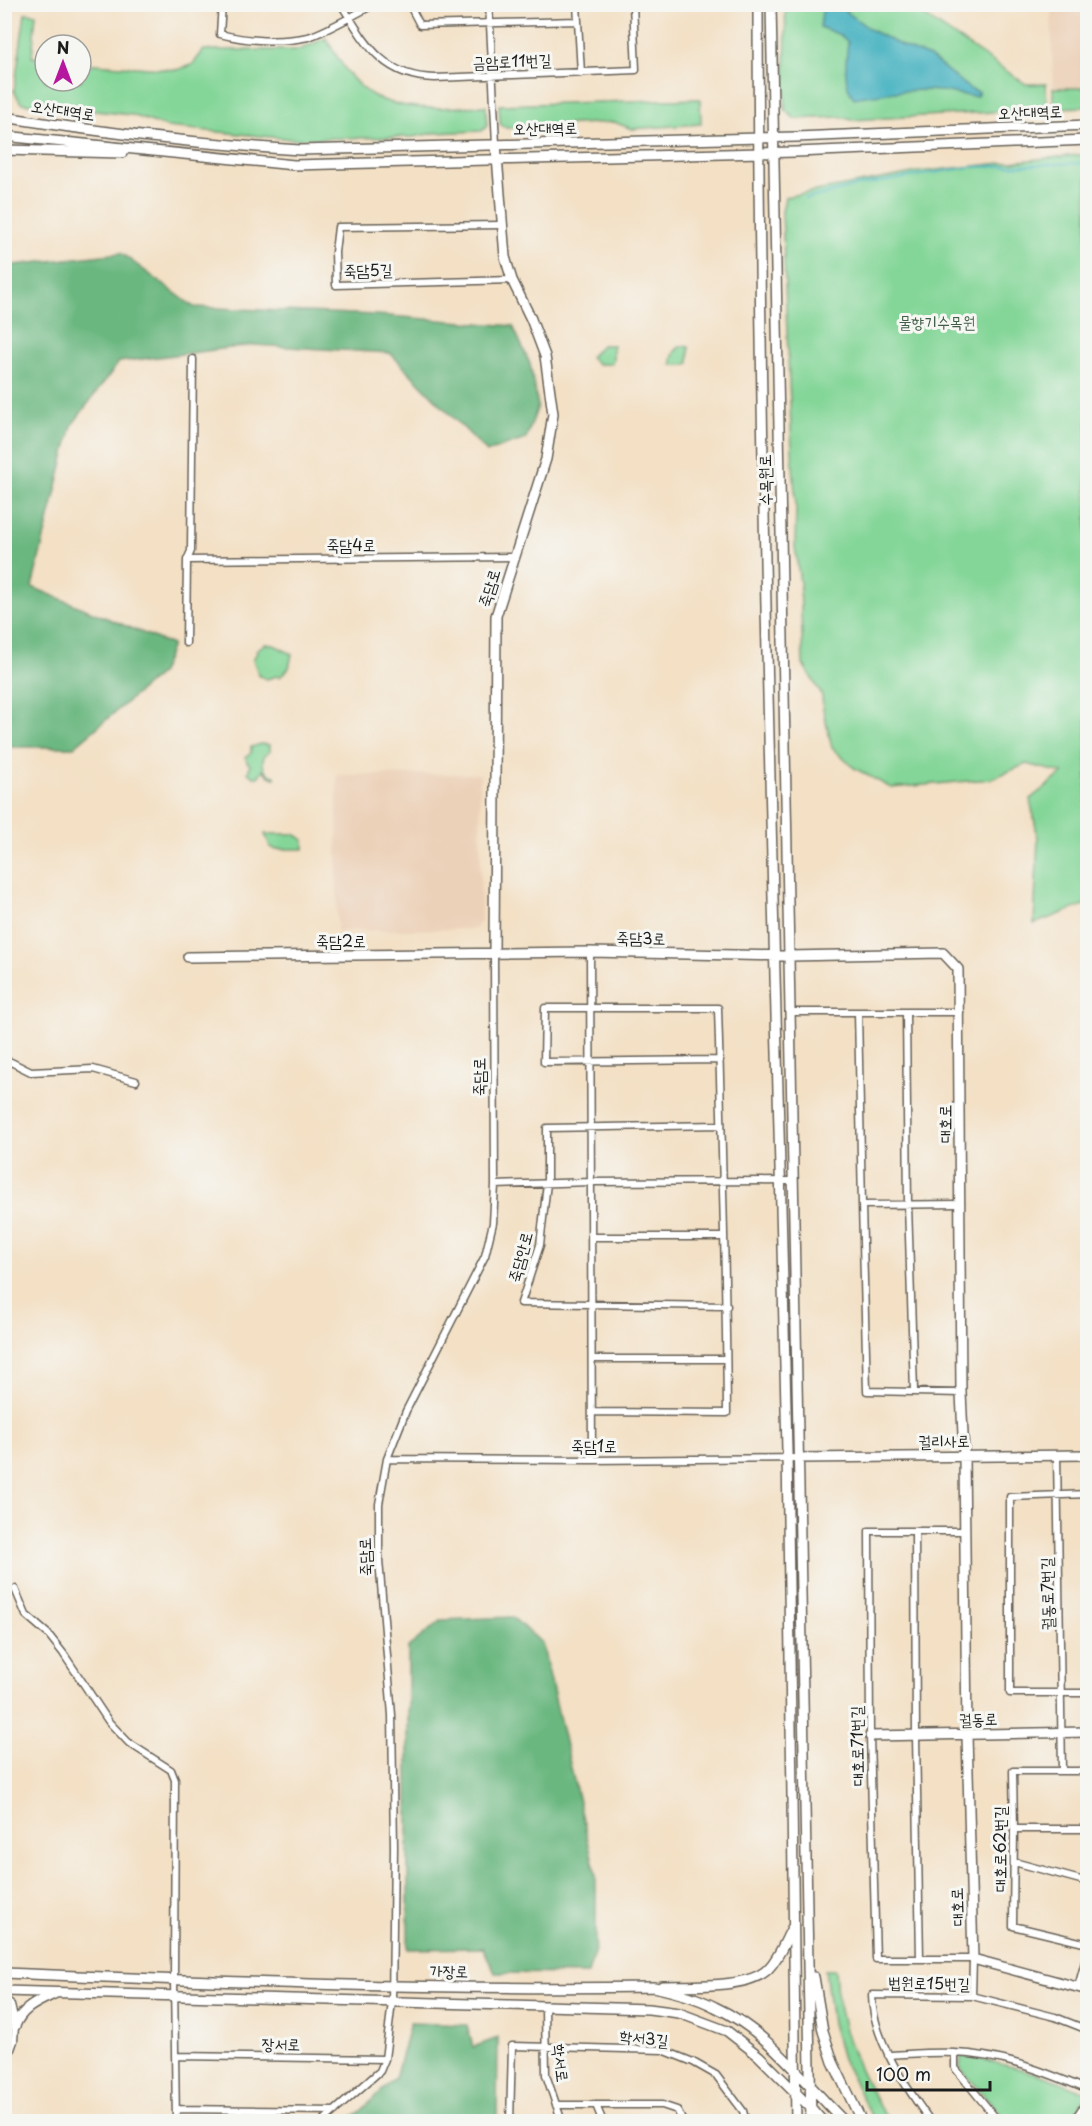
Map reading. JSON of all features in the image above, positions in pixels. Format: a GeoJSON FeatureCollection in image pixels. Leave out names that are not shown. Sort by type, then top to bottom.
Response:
{"type":"FeatureCollection","features":[{"type":"Feature","properties":{"kind":"street"},"geometry":{"type":"LineString","coordinates":[[4,28],[8,4]]}},
{"type":"Feature","properties":{"kind":"street"},"geometry":{"type":"LineString","coordinates":[[222,4],[220,34],[232,37],[285,40],[307,37],[375,4]]}},
{"type":"Feature","properties":{"kind":"street","name":"금암로11번길"},"geometry":{"type":"LineString","coordinates":[[341,4],[376,56],[384,63],[419,78],[636,70],[633,4]]}},
{"type":"Feature","properties":{"kind":"street"},"geometry":{"type":"LineString","coordinates":[[408,4],[420,25],[578,21]]}},
{"type":"Feature","properties":{"kind":"street"},"geometry":{"type":"LineString","coordinates":[[489,4],[496,144]]}},
{"type":"Feature","properties":{"kind":"street"},"geometry":{"type":"LineString","coordinates":[[577,4],[581,73]]}},
{"type":"Feature","properties":{"kind":"street","name":"수목원로"},"geometry":{"type":"LineString","coordinates":[[758,4],[774,955],[787,1458],[796,2094]]}},
{"type":"Feature","properties":{"kind":"street","name":"수목원로"},"geometry":{"type":"LineString","coordinates":[[771,4],[809,1947]]}},
{"type":"Feature","properties":{"kind":"street","name":"오산대역로"},"geometry":{"type":"LineString","coordinates":[[4,117],[144,136],[300,150],[774,137],[1088,125]]}},
{"type":"Feature","properties":{"kind":"street","name":"오산대역로"},"geometry":{"type":"LineString","coordinates":[[4,136],[294,165],[774,152],[1088,140]]}},
{"type":"Feature","properties":{"kind":"street","name":"죽담로"},"geometry":{"type":"LineString","coordinates":[[392,2002],[394,1847],[392,1715],[379,1560],[379,1504],[387,1459],[406,1411],[486,1256],[493,1223],[495,1185],[496,616],[546,459],[553,414],[545,356],[531,319],[512,280],[505,257],[496,144]]}},
{"type":"Feature","properties":{"kind":"street"},"geometry":{"type":"LineString","coordinates":[[4,150],[169,153]]}},
{"type":"Feature","properties":{"kind":"street","name":"죽담5길"},"geometry":{"type":"LineString","coordinates":[[502,225],[338,227],[335,252],[336,285],[512,280]]}},
{"type":"Feature","properties":{"kind":"street"},"geometry":{"type":"LineString","coordinates":[[186,643],[188,560],[191,550],[193,359]]}},
{"type":"Feature","properties":{"kind":"street","name":"죽담4로"},"geometry":{"type":"LineString","coordinates":[[188,560],[514,557]]}},
{"type":"Feature","properties":{"kind":"street"},"geometry":{"type":"LineString","coordinates":[[590,952],[592,1460]]}},
{"type":"Feature","properties":{"kind":"street","name":"죽담3로"},"geometry":{"type":"LineString","coordinates":[[494,954],[590,952],[789,956]]}},
{"type":"Feature","properties":{"kind":"street","name":"대호로"},"geometry":{"type":"LineString","coordinates":[[789,956],[943,953],[958,969],[961,1393],[973,1959]]}},
{"type":"Feature","properties":{"kind":"street","name":"죽담2로"},"geometry":{"type":"LineString","coordinates":[[188,957],[494,954]]}},
{"type":"Feature","properties":{"kind":"street"},"geometry":{"type":"LineString","coordinates":[[592,1412],[727,1413],[727,1306],[723,1237],[723,1181],[720,1060],[718,1008],[545,1008],[544,1062],[720,1060]]}},
{"type":"Feature","properties":{"kind":"street"},"geometry":{"type":"LineString","coordinates":[[790,1012],[960,1012]]}},
{"type":"Feature","properties":{"kind":"street"},"geometry":{"type":"LineString","coordinates":[[858,1012],[867,1391],[961,1393]]}},
{"type":"Feature","properties":{"kind":"street"},"geometry":{"type":"LineString","coordinates":[[906,1012],[908,1205],[914,1391]]}},
{"type":"Feature","properties":{"kind":"street"},"geometry":{"type":"LineString","coordinates":[[11,1062],[32,1072],[93,1069],[136,1081]]}},
{"type":"Feature","properties":{"kind":"street","name":"죽담안로"},"geometry":{"type":"LineString","coordinates":[[721,1125],[547,1128],[547,1183],[540,1245],[521,1303],[727,1306]]}},
{"type":"Feature","properties":{"kind":"street"},"geometry":{"type":"LineString","coordinates":[[495,1185],[794,1181]]}},
{"type":"Feature","properties":{"kind":"street"},"geometry":{"type":"LineString","coordinates":[[862,1205],[960,1204]]}},
{"type":"Feature","properties":{"kind":"street"},"geometry":{"type":"LineString","coordinates":[[591,1237],[723,1237]]}},
{"type":"Feature","properties":{"kind":"street"},"geometry":{"type":"LineString","coordinates":[[592,1359],[726,1359]]}},
{"type":"Feature","properties":{"kind":"street","name":"궐동로7번길"},"geometry":{"type":"LineString","coordinates":[[1057,1455],[1062,1771]]}},
{"type":"Feature","properties":{"kind":"street","name":"궐리사로"},"geometry":{"type":"LineString","coordinates":[[800,1458],[1088,1455]]}},
{"type":"Feature","properties":{"kind":"street","name":"죽담1로"},"geometry":{"type":"LineString","coordinates":[[387,1459],[800,1458]]}},
{"type":"Feature","properties":{"kind":"street"},"geometry":{"type":"LineString","coordinates":[[1088,1494],[1010,1497],[1010,1694],[1088,1693]]}},
{"type":"Feature","properties":{"kind":"street","name":"대호로71번길"},"geometry":{"type":"LineString","coordinates":[[964,1531],[869,1531],[870,1736],[876,1959],[973,1959]]}},
{"type":"Feature","properties":{"kind":"street"},"geometry":{"type":"LineString","coordinates":[[915,1531],[920,1958]]}},
{"type":"Feature","properties":{"kind":"street"},"geometry":{"type":"LineString","coordinates":[[15,1589],[26,1615],[48,1634],[109,1722],[129,1743],[171,1770],[175,1780],[176,2121]]}},
{"type":"Feature","properties":{"kind":"street","name":"궐동로"},"geometry":{"type":"LineString","coordinates":[[870,1736],[1088,1732]]}},
{"type":"Feature","properties":{"kind":"street","name":"대호로62번길"},"geometry":{"type":"LineString","coordinates":[[1088,1771],[1013,1771],[1013,1926],[1088,1944]]}},
{"type":"Feature","properties":{"kind":"street"},"geometry":{"type":"LineString","coordinates":[[1014,1828],[1088,1829]]}},
{"type":"Feature","properties":{"kind":"street"},"geometry":{"type":"LineString","coordinates":[[1014,1862],[1088,1882]]}},
{"type":"Feature","properties":{"kind":"street"},"geometry":{"type":"LineString","coordinates":[[654,1987],[732,1982],[753,1978],[766,1971],[774,1962],[793,1926]]}},
{"type":"Feature","properties":{"kind":"street"},"geometry":{"type":"LineString","coordinates":[[809,1947],[812,2121]]}},
{"type":"Feature","properties":{"kind":"street"},"geometry":{"type":"LineString","coordinates":[[809,1947],[823,2031],[833,2062],[862,2121]]}},
{"type":"Feature","properties":{"kind":"street"},"geometry":{"type":"LineString","coordinates":[[972,1996],[973,1959],[1083,1989],[1088,1951]]}},
{"type":"Feature","properties":{"kind":"street"},"geometry":{"type":"LineString","coordinates":[[4,1967],[19,1974]]}},
{"type":"Feature","properties":{"kind":"street","name":"가장로"},"geometry":{"type":"LineString","coordinates":[[4,1973],[392,1986],[654,1987],[689,1996],[716,2007],[745,2024],[811,2084],[825,2102],[845,2121]]}},
{"type":"Feature","properties":{"kind":"street","name":"가장로"},"geometry":{"type":"LineString","coordinates":[[4,1991],[650,2009],[680,2013],[728,2031],[823,2121]]}},
{"type":"Feature","properties":{"kind":"street"},"geometry":{"type":"LineString","coordinates":[[4,2069],[14,2041],[18,2017],[27,2009],[58,1993]]}},
{"type":"Feature","properties":{"kind":"street","name":"법원로15번길"},"geometry":{"type":"LineString","coordinates":[[931,2121],[888,2055],[872,2010],[872,1995],[972,1996],[1055,2017],[1088,2030]]}},
{"type":"Feature","properties":{"kind":"street"},"geometry":{"type":"LineString","coordinates":[[4,2002],[9,2004],[15,2026]]}},
{"type":"Feature","properties":{"kind":"street"},"geometry":{"type":"LineString","coordinates":[[322,2121],[380,2071],[385,2059],[392,2002]]}},
{"type":"Feature","properties":{"kind":"street","name":"학서로"},"geometry":{"type":"LineString","coordinates":[[545,2006],[546,2075],[562,2121]]}},
{"type":"Feature","properties":{"kind":"street","name":"학서3길"},"geometry":{"type":"LineString","coordinates":[[510,2121],[512,2046],[663,2050],[693,2062],[716,2075],[743,2111],[746,2121]]}},
{"type":"Feature","properties":{"kind":"street"},"geometry":{"type":"LineString","coordinates":[[888,2055],[955,2052],[1010,2062],[1057,2076],[1088,2090]]}},
{"type":"Feature","properties":{"kind":"street"},"geometry":{"type":"LineString","coordinates":[[955,2052],[955,2068],[999,2121]]}},
{"type":"Feature","properties":{"kind":"street","name":"장서로"},"geometry":{"type":"LineString","coordinates":[[177,2055],[385,2059]]}},
{"type":"Feature","properties":{"kind":"street"},"geometry":{"type":"LineString","coordinates":[[796,2094],[796,2121]]}},
{"type":"Feature","properties":{"kind":"street"},"geometry":{"type":"LineString","coordinates":[[1073,2121],[1088,2099]]}},
{"type":"Feature","properties":{"kind":"street"},"geometry":{"type":"LineString","coordinates":[[556,2105],[662,2104],[677,2110],[683,2121]]}},
{"type":"Feature","properties":{"kind":"street"},"geometry":{"type":"LineString","coordinates":[[596,2105],[603,2121]]}},
{"type":"Feature","properties":{"kind":"street"},"geometry":{"type":"LineString","coordinates":[[177,2109],[335,2110]]}},
{"type":"Feature","properties":{"kind":"shaded area"},"geometry":{"type":"Polygon","coordinates":[[[1051,5],[1087,5],[1087,88],[1053,88],[1051,5]]]}},
{"type":"Feature","properties":{"kind":"shaded area"},"geometry":{"type":"Polygon","coordinates":[[[480,774],[481,920],[475,929],[337,931],[337,775],[480,774]]]}},
{"type":"Feature","properties":{"kind":"green space"},"geometry":{"type":"Polygon","coordinates":[[[785,5],[908,5],[1026,84],[1046,84],[1047,109],[852,120],[841,117],[795,119],[785,110],[785,5]]]}},
{"type":"Feature","properties":{"kind":"green space"},"geometry":{"type":"Polygon","coordinates":[[[25,13],[36,14],[32,57],[33,93],[93,93],[93,64],[176,70],[192,65],[204,50],[299,50],[326,38],[353,79],[376,97],[416,107],[486,106],[487,126],[482,131],[434,133],[413,137],[291,139],[167,127],[132,115],[21,103],[14,91],[25,13]]]}},
{"type":"Feature","properties":{"kind":"green space"},"geometry":{"type":"Polygon","coordinates":[[[1053,88],[1087,88],[1087,107],[1053,108],[1053,88]]]}},
{"type":"Feature","properties":{"kind":"green space"},"geometry":{"type":"Polygon","coordinates":[[[700,99],[701,124],[632,129],[614,122],[506,128],[500,124],[499,105],[700,99]]]}},
{"type":"Feature","properties":{"kind":"green space","name":"물향기수목원"},"geometry":{"type":"Polygon","coordinates":[[[1087,154],[1087,904],[1034,924],[1038,838],[1030,799],[1063,773],[1026,764],[991,779],[891,788],[854,768],[832,748],[822,695],[803,664],[800,583],[795,547],[796,507],[782,212],[785,197],[918,172],[1087,154]]]}},
{"type":"Feature","properties":{"kind":"green space"},"geometry":{"type":"Polygon","coordinates":[[[121,253],[194,307],[377,315],[513,326],[530,364],[538,406],[526,439],[487,452],[390,353],[254,345],[119,362],[72,425],[32,587],[172,645],[161,673],[74,747],[5,747],[5,266],[121,253]]]}},
{"type":"Feature","properties":{"kind":"green space"},"geometry":{"type":"Polygon","coordinates":[[[602,345],[613,345],[611,364],[598,364],[590,357],[602,345]]]}},
{"type":"Feature","properties":{"kind":"green space"},"geometry":{"type":"Polygon","coordinates":[[[682,346],[689,347],[689,363],[672,365],[674,354],[682,346]]]}},
{"type":"Feature","properties":{"kind":"green space"},"geometry":{"type":"Polygon","coordinates":[[[265,644],[274,645],[292,654],[289,668],[280,677],[267,679],[259,676],[253,659],[257,653],[256,650],[265,644]]]}},
{"type":"Feature","properties":{"kind":"green space"},"geometry":{"type":"Polygon","coordinates":[[[261,744],[270,745],[270,751],[264,756],[263,763],[266,771],[275,778],[263,770],[258,777],[248,773],[250,765],[246,757],[251,753],[251,747],[261,744]]]}},
{"type":"Feature","properties":{"kind":"green space"},"geometry":{"type":"Polygon","coordinates":[[[265,834],[294,834],[304,840],[304,849],[274,849],[270,846],[265,834]]]}},
{"type":"Feature","properties":{"kind":"green space"},"geometry":{"type":"Polygon","coordinates":[[[512,1617],[542,1643],[596,1875],[596,1946],[588,1974],[495,1973],[483,1948],[408,1949],[408,1647],[442,1620],[512,1617]]]}},
{"type":"Feature","properties":{"kind":"green space"},"geometry":{"type":"Polygon","coordinates":[[[825,1970],[835,1970],[845,2030],[859,2068],[889,2121],[874,2121],[842,2059],[832,2023],[825,1970]]]}},
{"type":"Feature","properties":{"kind":"green space"},"geometry":{"type":"Polygon","coordinates":[[[410,2023],[467,2025],[473,2047],[498,2038],[497,2121],[346,2121],[361,2111],[395,2078],[410,2023]]]}},
{"type":"Feature","properties":{"kind":"green space"},"geometry":{"type":"Polygon","coordinates":[[[963,2056],[1041,2075],[1086,2092],[1087,2095],[1070,2121],[1007,2121],[960,2068],[963,2056]]]}},
{"type":"Feature","properties":{"kind":"water"},"geometry":{"type":"Polygon","coordinates":[[[823,4],[843,5],[843,9],[871,30],[906,48],[930,57],[970,89],[979,92],[977,96],[918,90],[854,98],[846,79],[848,42],[840,35],[820,27],[823,4]]]}},
{"type":"Feature","properties":{"kind":"waterway"},"geometry":{"type":"LineString","coordinates":[[805,199],[862,185],[969,167],[1088,163]]}}]}
